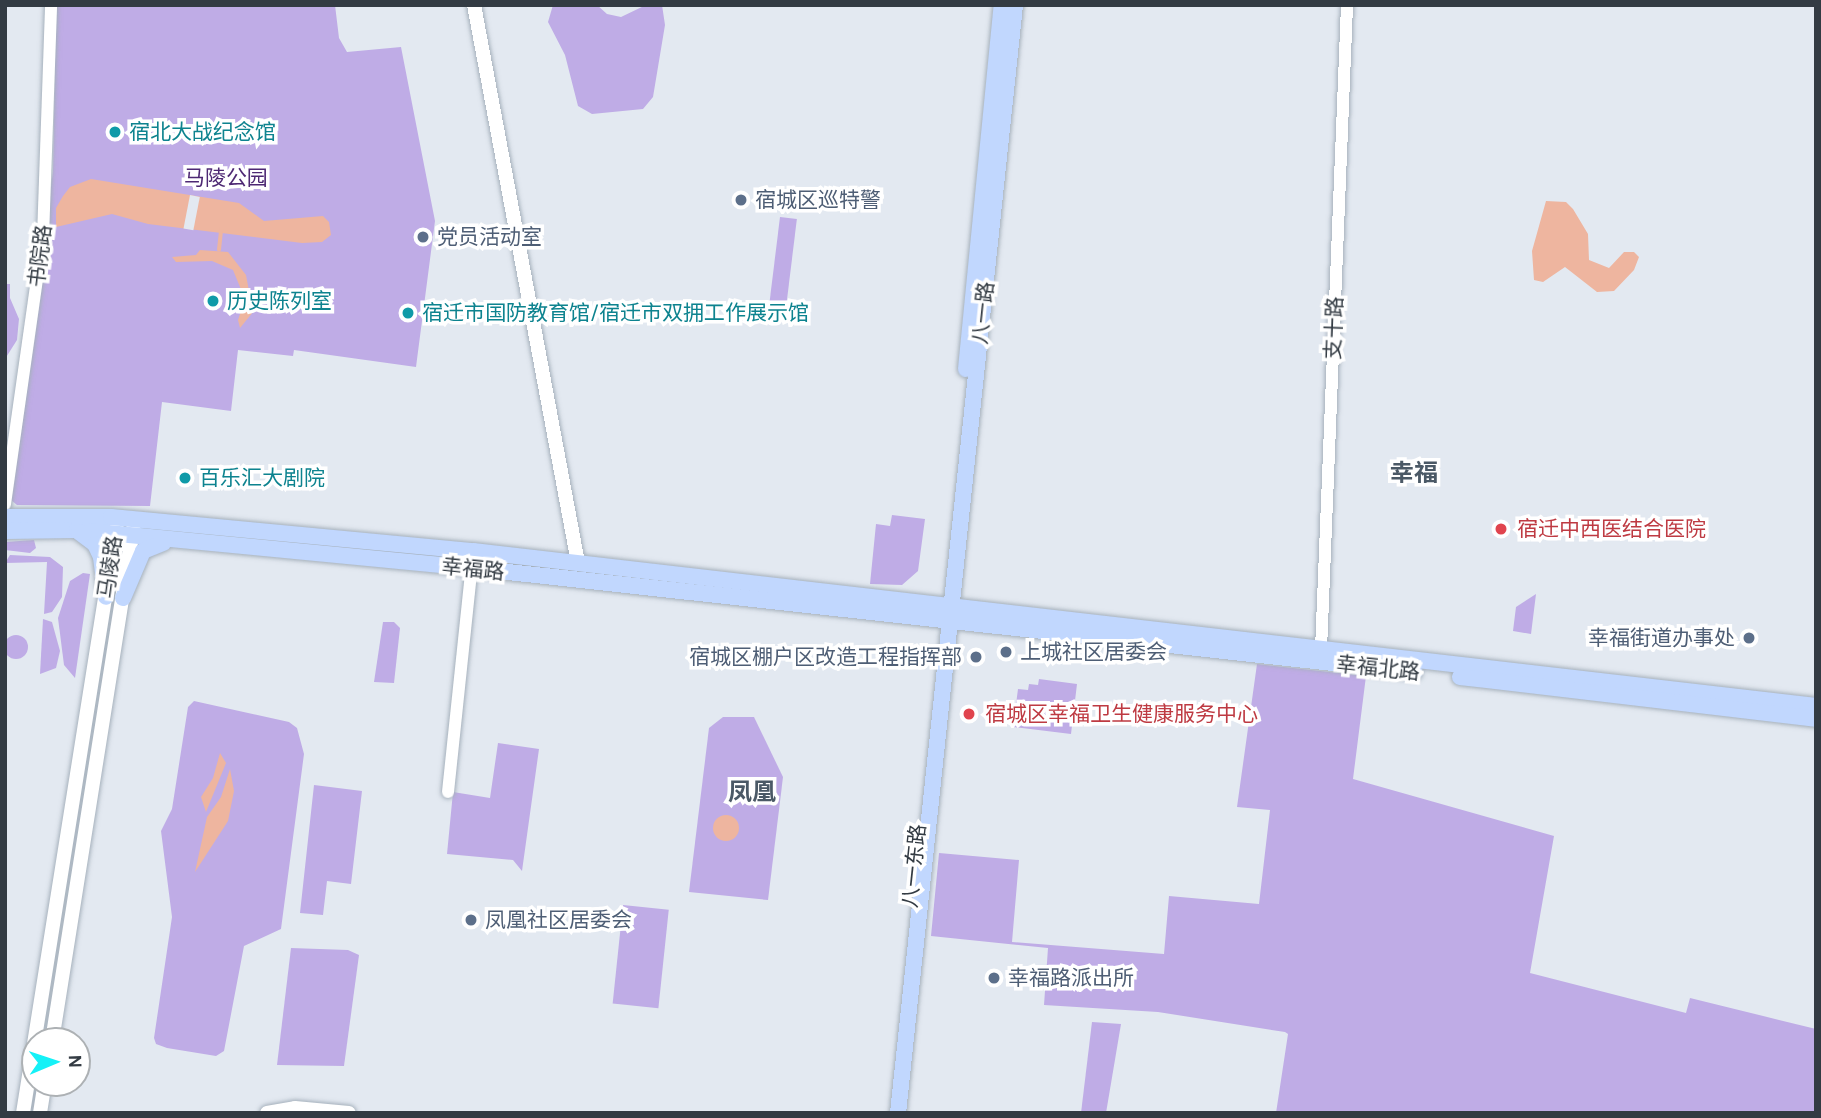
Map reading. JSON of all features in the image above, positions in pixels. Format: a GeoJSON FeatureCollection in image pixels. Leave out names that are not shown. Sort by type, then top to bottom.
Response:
{"type":"FeatureCollection","features":[{"type":"Feature","properties":{"kind":"main road","name":"八一路"},"geometry":{"type":"LineString","coordinates":[[946,614],[1002,5]]}},
{"type":"Feature","properties":{"kind":"main road","name":"八一路"},"geometry":{"type":"LineString","coordinates":[[946,614],[1015,5]]}},
{"type":"Feature","properties":{"kind":"main road","name":"幸福路"},"geometry":{"type":"LineString","coordinates":[[5,517],[121,529],[180,541],[472,560],[578,563],[946,614]]}},
{"type":"Feature","properties":{"kind":"main road","name":"幸福路"},"geometry":{"type":"LineString","coordinates":[[134,519],[946,614]]}},
{"type":"Feature","properties":{"kind":"main road","name":"马陵路"},"geometry":{"type":"LineString","coordinates":[[121,529],[134,519]]}},
{"type":"Feature","properties":{"kind":"main road","name":"幸福路"},"geometry":{"type":"LineString","coordinates":[[5,531],[121,529]]}},
{"type":"Feature","properties":{"kind":"main road"},"geometry":{"type":"LineString","coordinates":[[77,530],[95,544],[101,557],[106,597]]}},
{"type":"Feature","properties":{"kind":"main road"},"geometry":{"type":"LineString","coordinates":[[123,598],[138,558],[148,545],[180,541]]}},
{"type":"Feature","properties":{"kind":"main road","name":"幸福北路"},"geometry":{"type":"LineString","coordinates":[[946,614],[1321,650],[1816,706]]}},
{"type":"Feature","properties":{"kind":"main road","name":"幸福北路"},"geometry":{"type":"LineString","coordinates":[[946,614],[1816,719]]}},
{"type":"Feature","properties":{"kind":"main road","name":"八一东路"},"geometry":{"type":"LineString","coordinates":[[887,1113],[946,614]]}},
{"type":"Feature","properties":{"kind":"main road","name":"八一东路"},"geometry":{"type":"LineString","coordinates":[[898,1113],[946,614]]}},
{"type":"Feature","properties":{"kind":"street","name":"书院路"},"geometry":{"type":"LineString","coordinates":[[5,504],[43,237],[51,5]]}},
{"type":"Feature","properties":{"kind":"street"},"geometry":{"type":"LineString","coordinates":[[474,5],[578,563]]}},
{"type":"Feature","properties":{"kind":"street","name":"支十路"},"geometry":{"type":"LineString","coordinates":[[1321,650],[1347,5]]}},
{"type":"Feature","properties":{"kind":"street","name":"马陵路"},"geometry":{"type":"LineString","coordinates":[[23,1113],[106,597],[121,529]]}},
{"type":"Feature","properties":{"kind":"street","name":"马陵路"},"geometry":{"type":"LineString","coordinates":[[54,1027],[123,598],[121,529]]}},
{"type":"Feature","properties":{"kind":"street"},"geometry":{"type":"LineString","coordinates":[[448,792],[472,560]]}},
{"type":"Feature","properties":{"kind":"street"},"geometry":{"type":"LineString","coordinates":[[267,1113],[308,1108],[349,1113]]}},
{"type":"Feature","properties":{"kind":"green space","name":"马陵公园"},"geometry":{"type":"Polygon","coordinates":[[[56,5],[335,5],[339,38],[347,52],[401,47],[435,221],[416,367],[294,350],[293,356],[238,350],[231,411],[162,402],[150,506],[17,505],[11,500],[53,171],[56,5]]]}},
{"type":"Feature","properties":{"kind":"green space"},"geometry":{"type":"Polygon","coordinates":[[[553,5],[597,5],[607,14],[621,17],[646,5],[662,5],[665,25],[653,97],[643,109],[592,114],[578,106],[565,55],[548,22],[553,5]]]}},
{"type":"Feature","properties":{"kind":"green space"},"geometry":{"type":"Polygon","coordinates":[[[780,217],[797,219],[786,305],[769,303],[780,217]]]}},
{"type":"Feature","properties":{"kind":"green space"},"geometry":{"type":"Polygon","coordinates":[[[5,284],[10,284],[10,298],[19,319],[17,340],[5,359],[5,284]]]}},
{"type":"Feature","properties":{"kind":"green space"},"geometry":{"type":"Polygon","coordinates":[[[892,515],[925,519],[918,571],[902,585],[870,584],[876,524],[890,526],[892,515]]]}},
{"type":"Feature","properties":{"kind":"green space"},"geometry":{"type":"Polygon","coordinates":[[[34,540],[36,548],[30,553],[5,550],[5,542],[34,540]]]}},
{"type":"Feature","properties":{"kind":"green space"},"geometry":{"type":"Polygon","coordinates":[[[10,555],[50,557],[63,567],[62,597],[52,612],[44,614],[47,562],[5,563],[10,555]]]}},
{"type":"Feature","properties":{"kind":"green space"},"geometry":{"type":"Polygon","coordinates":[[[83,573],[90,574],[75,678],[64,665],[58,618],[70,581],[83,573]]]}},
{"type":"Feature","properties":{"kind":"green space"},"geometry":{"type":"Polygon","coordinates":[[[1536,594],[1531,634],[1513,631],[1516,607],[1536,594]]]}},
{"type":"Feature","properties":{"kind":"green space"},"geometry":{"type":"Polygon","coordinates":[[[43,619],[52,622],[60,651],[56,668],[40,674],[43,619]]]}},
{"type":"Feature","properties":{"kind":"green space"},"geometry":{"type":"Polygon","coordinates":[[[383,622],[394,622],[400,628],[394,683],[374,682],[383,622]]]}},
{"type":"Feature","properties":{"kind":"green space"},"geometry":{"type":"Polygon","coordinates":[[[16,635],[27,642],[28,647],[21,658],[16,659],[5,652],[4,647],[11,636],[16,635]]]}},
{"type":"Feature","properties":{"kind":"green space"},"geometry":{"type":"Polygon","coordinates":[[[1257,664],[1366,676],[1353,779],[1554,836],[1530,973],[1686,1013],[1690,998],[1816,1029],[1816,1113],[1276,1113],[1288,1034],[1285,1032],[1158,1012],[1044,1005],[1048,948],[931,936],[939,853],[1019,860],[1012,942],[1164,954],[1169,896],[1259,904],[1270,810],[1237,807],[1257,664]]]}},
{"type":"Feature","properties":{"kind":"green space"},"geometry":{"type":"Polygon","coordinates":[[[1039,679],[1077,684],[1071,734],[1013,727],[1018,689],[1028,690],[1029,684],[1038,685],[1039,679]]]}},
{"type":"Feature","properties":{"kind":"green space"},"geometry":{"type":"Polygon","coordinates":[[[194,701],[289,722],[297,728],[304,754],[281,929],[244,946],[224,1051],[216,1056],[167,1048],[156,1044],[154,1038],[172,917],[161,831],[172,809],[188,707],[194,701]]]}},
{"type":"Feature","properties":{"kind":"green space"},"geometry":{"type":"Polygon","coordinates":[[[723,717],[754,717],[783,777],[768,900],[689,892],[709,728],[723,717]]]}},
{"type":"Feature","properties":{"kind":"green space"},"geometry":{"type":"Polygon","coordinates":[[[498,743],[539,749],[522,871],[513,860],[447,854],[453,792],[490,798],[498,743]]]}},
{"type":"Feature","properties":{"kind":"green space"},"geometry":{"type":"Polygon","coordinates":[[[314,785],[362,791],[351,884],[327,881],[323,915],[300,913],[314,785]]]}},
{"type":"Feature","properties":{"kind":"green space"},"geometry":{"type":"Polygon","coordinates":[[[623,905],[669,910],[658,1008],[613,1003],[623,905]]]}},
{"type":"Feature","properties":{"kind":"green space"},"geometry":{"type":"Polygon","coordinates":[[[291,948],[348,950],[359,955],[344,1066],[277,1065],[291,948]]]}},
{"type":"Feature","properties":{"kind":"green space"},"geometry":{"type":"Polygon","coordinates":[[[1092,1022],[1121,1024],[1106,1113],[1081,1113],[1092,1022]]]}},
{"type":"Feature","properties":{"kind":"shaded area"},"geometry":{"type":"Polygon","coordinates":[[[91,179],[239,203],[264,221],[323,216],[329,222],[331,235],[322,242],[302,243],[148,224],[112,214],[56,227],[56,208],[63,196],[70,187],[91,179]]]}},
{"type":"Feature","properties":{"kind":"shaded area"},"geometry":{"type":"Polygon","coordinates":[[[1546,201],[1566,202],[1573,209],[1588,234],[1589,260],[1609,268],[1624,252],[1634,252],[1639,257],[1634,270],[1614,291],[1597,292],[1565,267],[1543,282],[1534,280],[1532,251],[1546,201]]]}},
{"type":"Feature","properties":{"kind":"shaded area"},"geometry":{"type":"Polygon","coordinates":[[[200,250],[228,252],[246,275],[253,312],[240,328],[238,320],[245,299],[233,270],[212,261],[176,262],[172,257],[196,255],[200,250]]]}},
{"type":"Feature","properties":{"kind":"shaded area"},"geometry":{"type":"Polygon","coordinates":[[[220,753],[226,763],[206,812],[201,797],[213,778],[220,753]]]}},
{"type":"Feature","properties":{"kind":"shaded area"},"geometry":{"type":"Polygon","coordinates":[[[230,769],[234,791],[228,821],[195,872],[207,817],[221,797],[230,769]]]}},
{"type":"Feature","properties":{"kind":"shaded area"},"geometry":{"type":"Polygon","coordinates":[[[726,815],[735,819],[739,828],[735,837],[726,841],[717,837],[713,828],[717,819],[726,815]]]}},
{"type":"Feature","properties":{"kind":"pier"},"geometry":{"type":"Polygon","coordinates":[[[190,195],[200,197],[193,230],[184,228],[190,195]]]}},
{"type":"Feature","properties":{"kind":"waterway"},"geometry":{"type":"LineString","coordinates":[[219,250],[221,230]]}},
{"type":"Feature","properties":{"kind":"place","name":"宿北大战纪念馆"},"geometry":{"type":"Point","coordinates":[115,132]}},
{"type":"Feature","properties":{"kind":"place","name":"宿城区巡特警"},"geometry":{"type":"Point","coordinates":[741,200]}},
{"type":"Feature","properties":{"kind":"place","name":"党员活动室"},"geometry":{"type":"Point","coordinates":[423,237]}},
{"type":"Feature","properties":{"kind":"place","name":"历史陈列室"},"geometry":{"type":"Point","coordinates":[213,301]}},
{"type":"Feature","properties":{"kind":"place","name":"宿迁市国防教育馆/宿迁市双拥工作展示馆"},"geometry":{"type":"Point","coordinates":[408,313]}},
{"type":"Feature","properties":{"kind":"place","name":"百乐汇大剧院"},"geometry":{"type":"Point","coordinates":[185,478]}},
{"type":"Feature","properties":{"kind":"place","name":"宿迁中西医结合医院"},"geometry":{"type":"Point","coordinates":[1501,529]}},
{"type":"Feature","properties":{"kind":"place","name":"幸福街道办事处"},"geometry":{"type":"Point","coordinates":[1749,638]}},
{"type":"Feature","properties":{"kind":"place","name":"上城社区居委会"},"geometry":{"type":"Point","coordinates":[1006,652]}},
{"type":"Feature","properties":{"kind":"place","name":"宿城区棚户区改造工程指挥部"},"geometry":{"type":"Point","coordinates":[976,657]}},
{"type":"Feature","properties":{"kind":"place","name":"宿城区幸福卫生健康服务中心"},"geometry":{"type":"Point","coordinates":[969,714]}},
{"type":"Feature","properties":{"kind":"place","name":"凤凰社区居委会"},"geometry":{"type":"Point","coordinates":[471,920]}},
{"type":"Feature","properties":{"kind":"place","name":"幸福路派出所"},"geometry":{"type":"Point","coordinates":[994,978]}},
{"type":"Feature","properties":{"kind":"district","name":"幸福"},"geometry":{"type":"Point","coordinates":[1414,474]}},
{"type":"Feature","properties":{"kind":"district","name":"凤凰"},"geometry":{"type":"Point","coordinates":[752,793]}}]}
